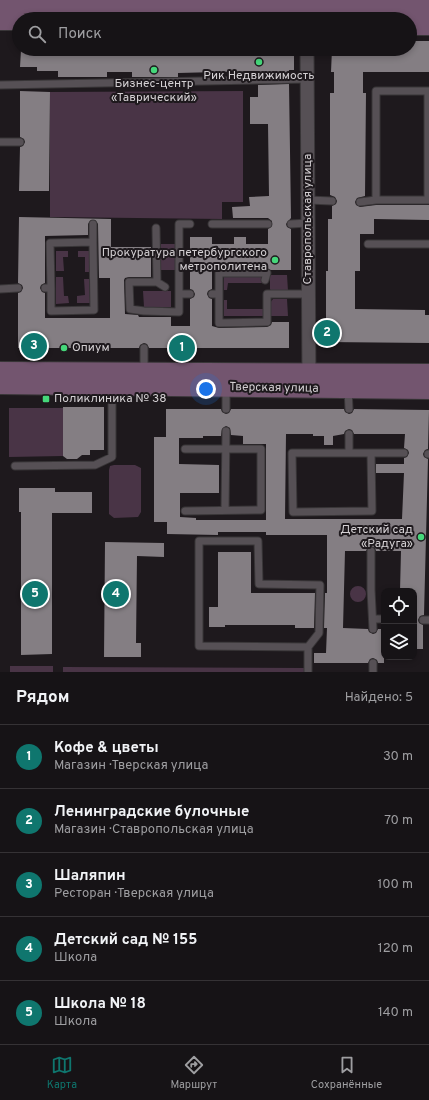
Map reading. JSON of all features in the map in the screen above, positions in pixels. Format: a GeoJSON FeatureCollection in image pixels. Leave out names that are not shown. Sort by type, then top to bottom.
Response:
{"type":"FeatureCollection","features":[{"type":"Feature","properties":{"kind":"street"},"geometry":{"type":"LineString","coordinates":[[0,4],[303,9],[429,9]]}},
{"type":"Feature","properties":{"kind":"street"},"geometry":{"type":"LineString","coordinates":[[0,21],[12,21]]}},
{"type":"Feature","properties":{"kind":"street"},"geometry":{"type":"LineString","coordinates":[[417,26],[429,26]]}},
{"type":"Feature","properties":{"kind":"street","name":"Ставропольская улица"},"geometry":{"type":"LineString","coordinates":[[307,56],[309,380]]}},
{"type":"Feature","properties":{"kind":"street","name":"Тверская улица"},"geometry":{"type":"LineString","coordinates":[[0,371],[112,379]]}},
{"type":"Feature","properties":{"kind":"street","name":"Тверская улица"},"geometry":{"type":"LineString","coordinates":[[348,381],[429,373]]}},
{"type":"Feature","properties":{"kind":"street","name":"Тверская улица"},"geometry":{"type":"LineString","coordinates":[[0,385],[112,379],[309,380],[348,381],[429,390]]}},
{"type":"Feature","properties":{"kind":"lane"},"geometry":{"type":"LineString","coordinates":[[0,85],[307,79]]}},
{"type":"Feature","properties":{"kind":"lane"},"geometry":{"type":"LineString","coordinates":[[360,202],[376,200],[429,200],[428,91],[376,91],[376,200]]}},
{"type":"Feature","properties":{"kind":"lane"},"geometry":{"type":"LineString","coordinates":[[0,142],[20,142]]}},
{"type":"Feature","properties":{"kind":"lane"},"geometry":{"type":"LineString","coordinates":[[308,200],[332,201]]}},
{"type":"Feature","properties":{"kind":"lane"},"geometry":{"type":"LineString","coordinates":[[291,224],[308,223]]}},
{"type":"Feature","properties":{"kind":"lane"},"geometry":{"type":"LineString","coordinates":[[92,224],[93,242],[94,310],[51,311],[48,288],[50,242],[93,242]]}},
{"type":"Feature","properties":{"kind":"lane"},"geometry":{"type":"LineString","coordinates":[[165,287],[156,282],[129,282],[130,309],[144,314],[179,312],[179,224],[190,224]]}},
{"type":"Feature","properties":{"kind":"lane"},"geometry":{"type":"LineString","coordinates":[[212,224],[268,224]]}},
{"type":"Feature","properties":{"kind":"lane"},"geometry":{"type":"LineString","coordinates":[[156,228],[156,282]]}},
{"type":"Feature","properties":{"kind":"lane"},"geometry":{"type":"LineString","coordinates":[[368,244],[429,244]]}},
{"type":"Feature","properties":{"kind":"lane"},"geometry":{"type":"LineString","coordinates":[[219,273],[268,273],[265,282],[267,294],[267,322],[219,323],[216,294],[219,273]]}},
{"type":"Feature","properties":{"kind":"lane"},"geometry":{"type":"LineString","coordinates":[[0,289],[18,288]]}},
{"type":"Feature","properties":{"kind":"lane"},"geometry":{"type":"LineString","coordinates":[[179,294],[190,294]]}},
{"type":"Feature","properties":{"kind":"lane"},"geometry":{"type":"LineString","coordinates":[[267,294],[308,294]]}},
{"type":"Feature","properties":{"kind":"lane"},"geometry":{"type":"LineString","coordinates":[[144,348],[144,379]]}},
{"type":"Feature","properties":{"kind":"lane"},"geometry":{"type":"LineString","coordinates":[[15,466],[95,466],[112,457],[112,379]]}},
{"type":"Feature","properties":{"kind":"lane"},"geometry":{"type":"LineString","coordinates":[[226,380],[226,409]]}},
{"type":"Feature","properties":{"kind":"lane"},"geometry":{"type":"LineString","coordinates":[[348,381],[349,410]]}},
{"type":"Feature","properties":{"kind":"lane"},"geometry":{"type":"LineString","coordinates":[[225,510],[226,431]]}},
{"type":"Feature","properties":{"kind":"lane"},"geometry":{"type":"LineString","coordinates":[[349,434],[349,453]]}},
{"type":"Feature","properties":{"kind":"lane"},"geometry":{"type":"LineString","coordinates":[[185,449],[261,449],[261,510],[185,511]]}},
{"type":"Feature","properties":{"kind":"lane"},"geometry":{"type":"LineString","coordinates":[[372,453],[372,515],[293,512],[292,453],[372,453],[404,454]]}},
{"type":"Feature","properties":{"kind":"lane"},"geometry":{"type":"LineString","coordinates":[[308,647],[199,646],[199,541],[258,541],[259,584],[320,585],[319,633],[308,647],[308,672]]}},
{"type":"Feature","properties":{"kind":"lane"},"geometry":{"type":"LineString","coordinates":[[371,551],[371,590],[374,619],[373,629]]}},
{"type":"Feature","properties":{"kind":"lane"},"geometry":{"type":"LineString","coordinates":[[374,619],[381,619]]}},
{"type":"Feature","properties":{"kind":"lane"},"geometry":{"type":"LineString","coordinates":[[373,663],[374,672]]}},
{"type":"Feature","properties":{"kind":"shaded area"},"geometry":{"type":"Polygon","coordinates":[[[243,91],[243,202],[222,202],[222,219],[50,217],[50,92],[243,91]]]}},
{"type":"Feature","properties":{"kind":"shaded area"},"geometry":{"type":"Polygon","coordinates":[[[161,244],[175,244],[176,270],[161,270],[161,244]]]}},
{"type":"Feature","properties":{"kind":"shaded area"},"geometry":{"type":"Polygon","coordinates":[[[56,251],[68,251],[68,257],[63,257],[64,271],[56,271],[56,251]]]}},
{"type":"Feature","properties":{"kind":"shaded area"},"geometry":{"type":"Polygon","coordinates":[[[78,251],[89,251],[89,272],[85,272],[85,257],[78,257],[78,251]]]}},
{"type":"Feature","properties":{"kind":"shaded area"},"geometry":{"type":"Polygon","coordinates":[[[270,275],[287,275],[288,291],[271,291],[270,275]]]}},
{"type":"Feature","properties":{"kind":"shaded area"},"geometry":{"type":"Polygon","coordinates":[[[224,276],[263,276],[263,283],[228,283],[227,290],[224,290],[224,276]]]}},
{"type":"Feature","properties":{"kind":"shaded area"},"geometry":{"type":"Polygon","coordinates":[[[56,277],[63,277],[64,296],[68,296],[69,303],[56,304],[56,277]]]}},
{"type":"Feature","properties":{"kind":"shaded area"},"geometry":{"type":"Polygon","coordinates":[[[84,279],[89,279],[90,303],[77,303],[77,296],[85,295],[84,279]]]}},
{"type":"Feature","properties":{"kind":"shaded area"},"geometry":{"type":"Polygon","coordinates":[[[143,291],[171,291],[171,307],[144,307],[143,291]]]}},
{"type":"Feature","properties":{"kind":"shaded area"},"geometry":{"type":"Polygon","coordinates":[[[273,299],[287,299],[288,316],[270,316],[270,303],[273,299]]]}},
{"type":"Feature","properties":{"kind":"shaded area"},"geometry":{"type":"Polygon","coordinates":[[[224,300],[227,300],[227,309],[263,309],[263,316],[224,316],[224,300]]]}},
{"type":"Feature","properties":{"kind":"shaded area"},"geometry":{"type":"Polygon","coordinates":[[[9,408],[63,408],[63,456],[9,457],[9,408]]]}},
{"type":"Feature","properties":{"kind":"shaded area"},"geometry":{"type":"Polygon","coordinates":[[[135,465],[141,468],[141,512],[138,517],[114,518],[109,514],[109,470],[110,466],[135,465]]]}},
{"type":"Feature","properties":{"kind":"shaded area"},"geometry":{"type":"Polygon","coordinates":[[[358,586],[365,591],[366,594],[361,601],[358,602],[351,597],[350,594],[355,587],[358,586]]]}},
{"type":"Feature","properties":{"kind":"shaded area"},"geometry":{"type":"Polygon","coordinates":[[[10,666],[53,666],[53,672],[10,672],[10,666]]]}},
{"type":"Feature","properties":{"kind":"shaded area"},"geometry":{"type":"Polygon","coordinates":[[[63,667],[304,668],[304,672],[63,672],[63,667]]]}},
{"type":"Feature","properties":{"kind":"building"},"geometry":{"type":"Polygon","coordinates":[[[417,41],[429,41],[429,72],[363,72],[363,93],[366,93],[365,196],[357,198],[355,202],[356,205],[360,207],[376,205],[429,205],[429,220],[374,219],[374,234],[360,234],[360,271],[355,271],[355,309],[425,310],[425,315],[429,315],[429,343],[326,342],[328,219],[332,219],[332,206],[336,204],[337,201],[335,197],[330,195],[330,93],[334,93],[334,72],[331,72],[332,56],[417,56],[417,41]]]}},
{"type":"Feature","properties":{"kind":"building"},"geometry":{"type":"Polygon","coordinates":[[[21,56],[294,56],[294,70],[289,70],[289,74],[258,75],[258,71],[178,73],[178,77],[132,77],[132,72],[107,72],[107,77],[58,77],[58,71],[37,71],[37,67],[20,67],[21,56]]]}},
{"type":"Feature","properties":{"kind":"building"},"geometry":{"type":"Polygon","coordinates":[[[289,84],[291,218],[286,224],[287,227],[291,229],[291,270],[271,270],[264,268],[264,266],[212,266],[212,289],[208,291],[207,294],[209,298],[212,299],[212,326],[219,328],[267,327],[271,325],[272,322],[289,322],[289,348],[149,348],[147,344],[144,343],[140,345],[139,348],[18,348],[18,293],[21,292],[23,288],[22,285],[18,283],[19,217],[111,219],[111,247],[151,247],[151,277],[129,277],[125,278],[124,280],[125,314],[138,315],[139,317],[171,317],[171,326],[190,326],[190,299],[194,297],[195,294],[193,290],[190,289],[190,237],[212,237],[212,244],[234,244],[234,237],[246,237],[246,244],[268,244],[268,229],[272,226],[272,221],[268,218],[233,218],[232,207],[250,206],[249,197],[269,196],[268,124],[250,124],[250,97],[258,97],[258,85],[289,84]],[[91,220],[88,224],[88,235],[45,236],[45,283],[41,285],[40,288],[42,292],[45,293],[45,318],[110,318],[110,278],[99,278],[98,224],[95,220],[91,220]]]}},
{"type":"Feature","properties":{"kind":"building"},"geometry":{"type":"Polygon","coordinates":[[[20,91],[50,92],[49,191],[19,191],[20,147],[23,146],[25,142],[24,139],[20,137],[20,91]]]}},
{"type":"Feature","properties":{"kind":"building"},"geometry":{"type":"Polygon","coordinates":[[[63,407],[104,407],[104,450],[90,450],[90,455],[82,455],[77,459],[67,459],[63,456],[63,407]]]}},
{"type":"Feature","properties":{"kind":"building"},"geometry":{"type":"Polygon","coordinates":[[[166,409],[221,409],[222,412],[226,414],[229,413],[231,409],[344,409],[345,412],[349,414],[352,413],[354,409],[429,410],[428,449],[425,450],[423,454],[424,457],[428,459],[424,615],[420,616],[418,620],[419,623],[423,625],[423,649],[417,649],[417,588],[400,588],[401,551],[376,551],[375,548],[371,546],[368,547],[366,551],[345,551],[343,628],[368,629],[369,632],[373,634],[376,633],[378,629],[381,629],[381,660],[384,660],[384,663],[378,663],[377,660],[373,658],[370,659],[368,663],[314,663],[314,653],[326,653],[327,628],[324,628],[325,593],[327,593],[327,535],[266,535],[266,532],[218,532],[218,535],[167,534],[167,522],[154,522],[154,437],[166,437],[166,409]],[[226,426],[222,429],[221,436],[179,438],[179,464],[219,465],[219,493],[180,493],[180,517],[196,518],[196,520],[266,520],[266,444],[243,444],[243,436],[231,435],[230,428],[226,426]],[[349,429],[345,431],[344,434],[333,436],[333,445],[324,445],[324,436],[313,436],[313,434],[286,434],[285,519],[402,519],[404,473],[376,473],[376,464],[404,464],[404,458],[407,457],[409,453],[408,450],[404,448],[405,434],[354,434],[352,430],[349,429]]]}},
{"type":"Feature","properties":{"kind":"building"},"geometry":{"type":"Polygon","coordinates":[[[19,488],[55,488],[55,492],[92,492],[92,513],[52,513],[52,654],[21,655],[21,512],[19,512],[19,488]]]}},
{"type":"Feature","properties":{"kind":"building"},"geometry":{"type":"Polygon","coordinates":[[[105,542],[164,543],[164,557],[137,556],[136,643],[141,643],[141,657],[104,657],[105,542]]]}},
{"type":"Feature","properties":{"kind":"building"},"geometry":{"type":"Polygon","coordinates":[[[218,552],[251,552],[251,593],[315,593],[314,628],[295,628],[295,625],[225,625],[225,627],[209,627],[209,607],[218,607],[218,552]]]}},
{"type":"Feature","properties":{"kind":"place","name":"Рик Недвижимость"},"geometry":{"type":"Point","coordinates":[259,62]}},
{"type":"Feature","properties":{"kind":"place","name":"Бизнес-центр «Таврический»"},"geometry":{"type":"Point","coordinates":[154,70]}},
{"type":"Feature","properties":{"kind":"place","name":"Прокуратура петербургского метрополитена"},"geometry":{"type":"Point","coordinates":[275,260]}},
{"type":"Feature","properties":{"kind":"place","name":"Ленинградские булочные"},"geometry":{"type":"Point","coordinates":[327,333]}},
{"type":"Feature","properties":{"kind":"place","name":"Шаляпин"},"geometry":{"type":"Point","coordinates":[34,346]}},
{"type":"Feature","properties":{"kind":"place","name":"Опиум"},"geometry":{"type":"Point","coordinates":[64,348]}},
{"type":"Feature","properties":{"kind":"place","name":"Кофе & цветы"},"geometry":{"type":"Point","coordinates":[182,348]}},
{"type":"Feature","properties":{"kind":"place","name":"Поликлиника № 38"},"geometry":{"type":"Point","coordinates":[46,399]}},
{"type":"Feature","properties":{"kind":"place","name":"Детский сад «Радуга»"},"geometry":{"type":"Point","coordinates":[421,537]}},
{"type":"Feature","properties":{"kind":"place","name":"Школа № 18"},"geometry":{"type":"Point","coordinates":[35,594]}},
{"type":"Feature","properties":{"kind":"place","name":"Детский сад № 155"},"geometry":{"type":"Point","coordinates":[116,594]}}]}
